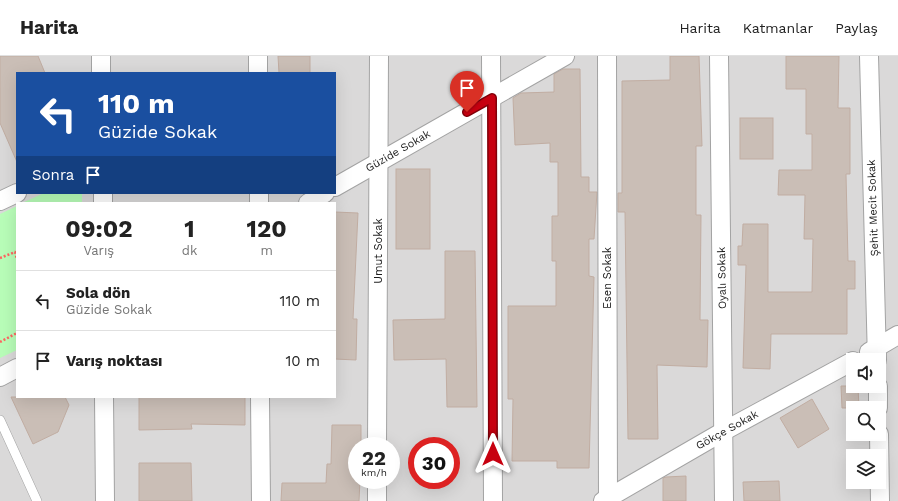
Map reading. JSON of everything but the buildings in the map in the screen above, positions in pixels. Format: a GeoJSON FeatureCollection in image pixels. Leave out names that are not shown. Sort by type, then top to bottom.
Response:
{"type":"FeatureCollection","features":[{"type":"Feature","properties":{"kind":"street"},"geometry":{"type":"LineString","coordinates":[[101,56],[101,72]]}},
{"type":"Feature","properties":{"kind":"street"},"geometry":{"type":"LineString","coordinates":[[258,56],[258,72]]}},
{"type":"Feature","properties":{"kind":"street","name":"Umut Sokak"},"geometry":{"type":"LineString","coordinates":[[377,437],[379,56]]}},
{"type":"Feature","properties":{"kind":"street"},"geometry":{"type":"LineString","coordinates":[[492,56],[493,501]]}},
{"type":"Feature","properties":{"kind":"street","name":"Güzide Sokak"},"geometry":{"type":"LineString","coordinates":[[336,186],[565,56]]}},
{"type":"Feature","properties":{"kind":"street","name":"Esen Sokak"},"geometry":{"type":"LineString","coordinates":[[606,56],[607,500]]}},
{"type":"Feature","properties":{"kind":"street","name":"Oyalı Sokak"},"geometry":{"type":"LineString","coordinates":[[719,56],[724,501]]}},
{"type":"Feature","properties":{"kind":"street","name":"Şehit Mecit Sokak"},"geometry":{"type":"LineString","coordinates":[[869,56],[877,353]]}},
{"type":"Feature","properties":{"kind":"street"},"geometry":{"type":"LineString","coordinates":[[0,201],[16,193]]}},
{"type":"Feature","properties":{"kind":"street"},"geometry":{"type":"LineString","coordinates":[[310,202],[323,194]]}},
{"type":"Feature","properties":{"kind":"street","name":"Gökçe Sokak"},"geometry":{"type":"LineString","coordinates":[[878,353],[898,336]]}},
{"type":"Feature","properties":{"kind":"street","name":"Gökçe Sokak"},"geometry":{"type":"LineString","coordinates":[[607,500],[724,432],[846,364]]}},
{"type":"Feature","properties":{"kind":"street"},"geometry":{"type":"LineString","coordinates":[[0,377],[16,369]]}},
{"type":"Feature","properties":{"kind":"street"},"geometry":{"type":"LineString","coordinates":[[104,398],[105,501]]}},
{"type":"Feature","properties":{"kind":"street"},"geometry":{"type":"LineString","coordinates":[[260,398],[261,501]]}},
{"type":"Feature","properties":{"kind":"street"},"geometry":{"type":"LineString","coordinates":[[879,441],[880,501]]}},
{"type":"Feature","properties":{"kind":"street"},"geometry":{"type":"LineString","coordinates":[[377,489],[377,501]]}},
{"type":"Feature","properties":{"kind":"lane"},"geometry":{"type":"LineString","coordinates":[[0,420],[37,501]]}},
{"type":"Feature","properties":{"kind":"path"},"geometry":{"type":"LineString","coordinates":[[0,258],[15,252],[16,256]]}},
{"type":"Feature","properties":{"kind":"path"},"geometry":{"type":"LineString","coordinates":[[0,342],[16,334]]}},
{"type":"Feature","properties":{"kind":"shaded area"},"geometry":{"type":"Polygon","coordinates":[[[0,56],[898,56],[898,501],[0,501],[0,56]]]}},
{"type":"Feature","properties":{"kind":"green space"},"geometry":{"type":"Polygon","coordinates":[[[42,194],[82,194],[82,202],[24,202],[42,194]]]}},
{"type":"Feature","properties":{"kind":"green space"},"geometry":{"type":"Polygon","coordinates":[[[16,206],[16,350],[0,358],[0,214],[16,206]]]}},
{"type":"Feature","properties":{"kind":"route"},"geometry":{"type":"LineString","coordinates":[[467,112],[492,98],[493,454]]}}]}
